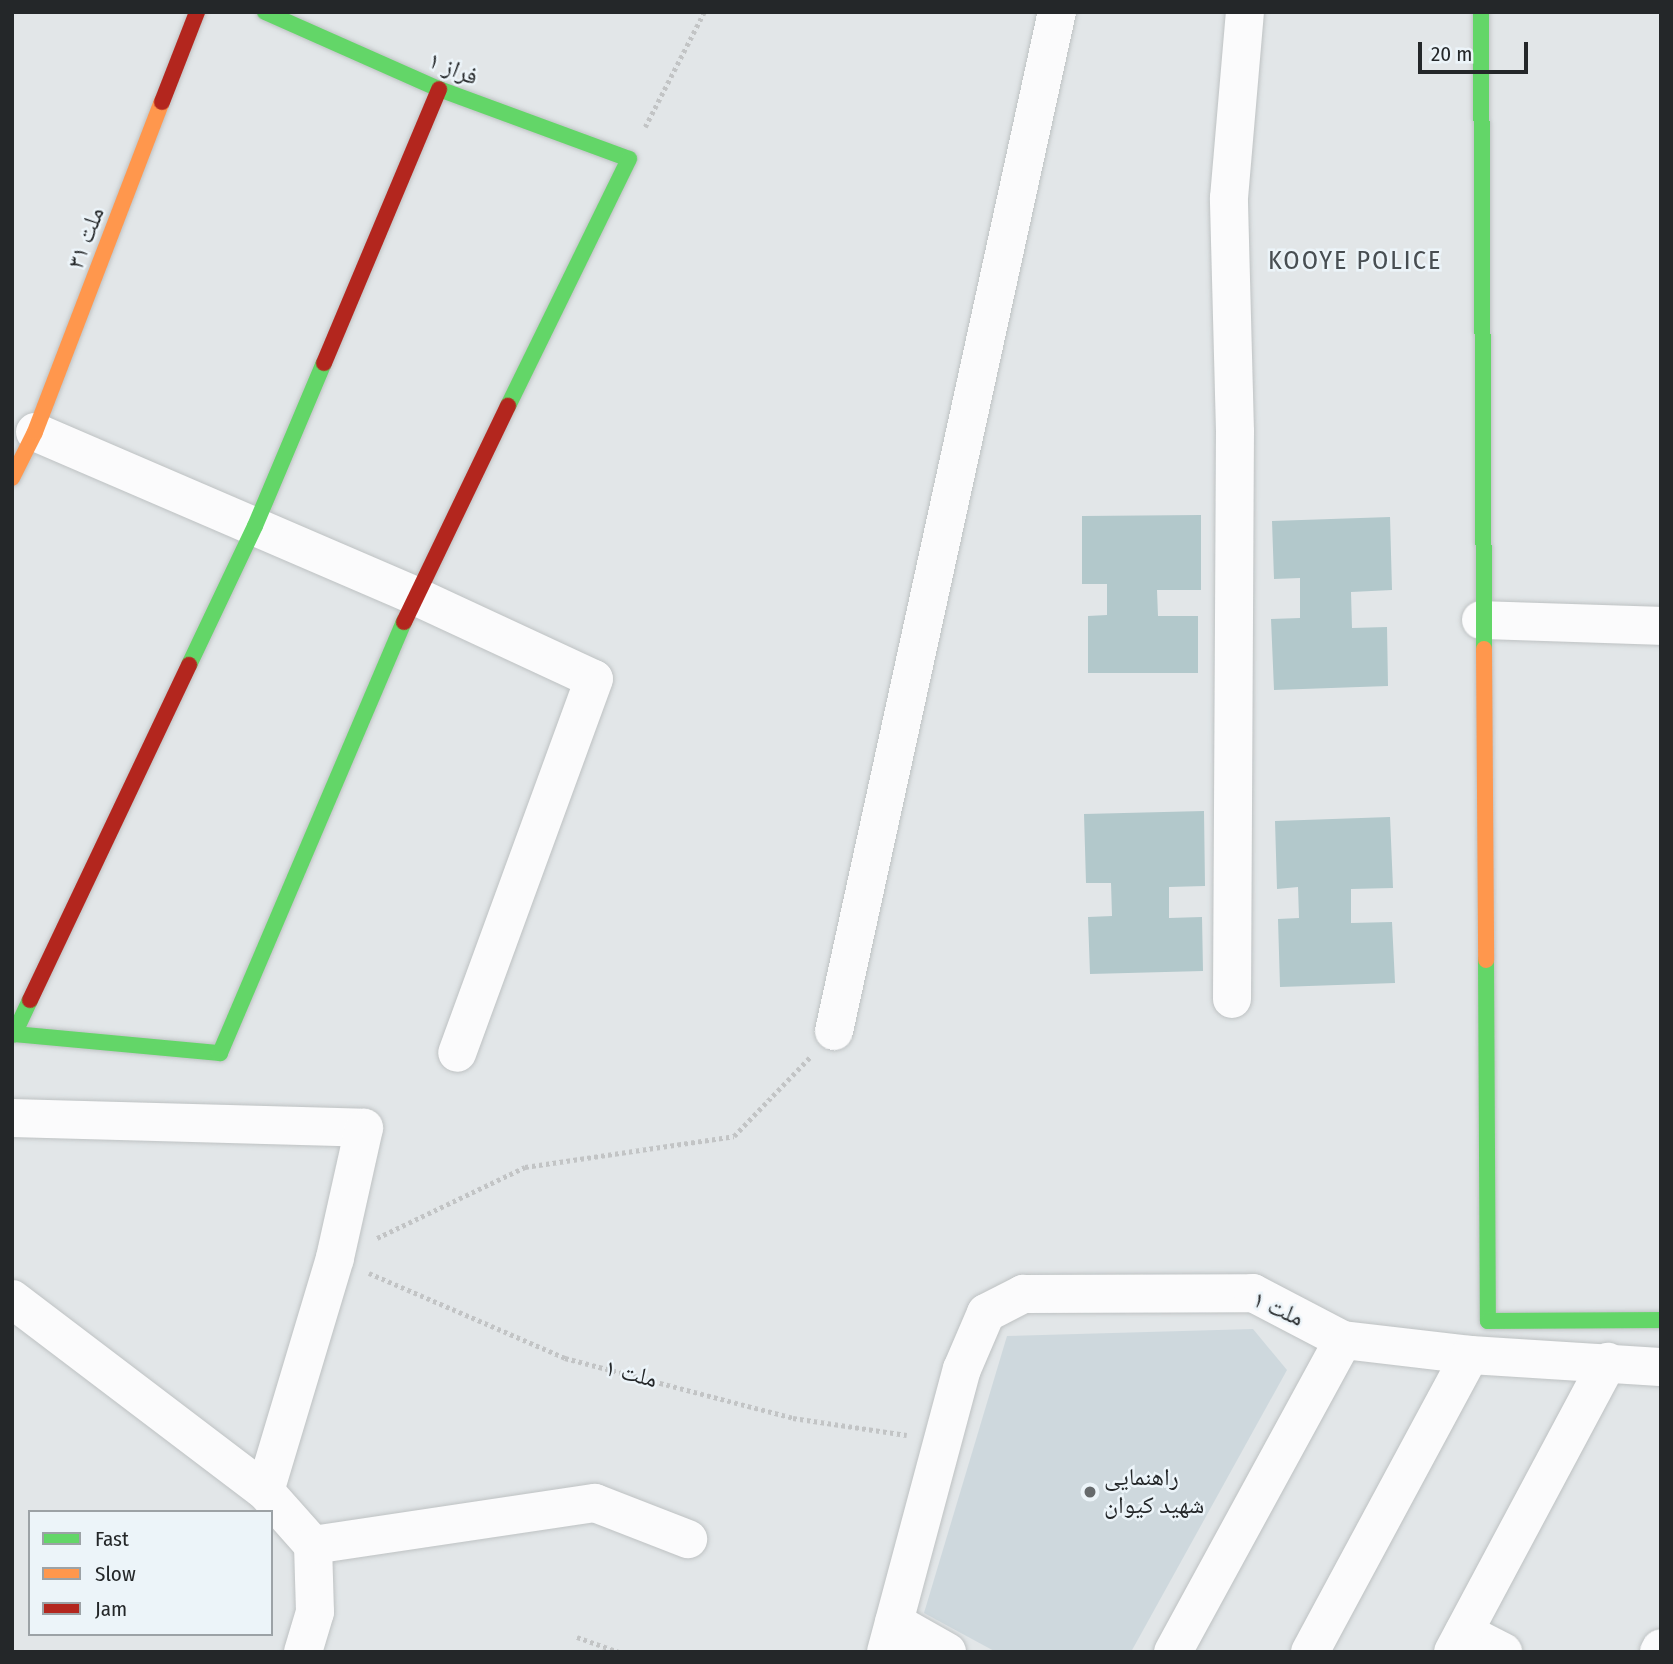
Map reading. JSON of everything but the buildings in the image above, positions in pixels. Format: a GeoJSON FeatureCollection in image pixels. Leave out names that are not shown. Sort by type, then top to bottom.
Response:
{"type":"FeatureCollection","features":[{"type":"Feature","properties":{"kind":"street","name":"ملت ۳۱"},"geometry":{"type":"LineString","coordinates":[[12,478],[35,432],[197,12]]}},
{"type":"Feature","properties":{"kind":"street","name":"فراز ۱"},"geometry":{"type":"LineString","coordinates":[[265,12],[439,89],[628,159]]}},
{"type":"Feature","properties":{"kind":"street"},"geometry":{"type":"LineString","coordinates":[[834,1031],[1057,12]]}},
{"type":"Feature","properties":{"kind":"street"},"geometry":{"type":"LineString","coordinates":[[1232,999],[1235,432],[1229,198],[1245,12]]}},
{"type":"Feature","properties":{"kind":"street"},"geometry":{"type":"LineString","coordinates":[[1481,12],[1481,620],[1488,1321],[1661,1320]]}},
{"type":"Feature","properties":{"kind":"street"},"geometry":{"type":"LineString","coordinates":[[439,89],[255,526],[14,1034],[220,1053],[415,596],[628,159]]}},
{"type":"Feature","properties":{"kind":"street"},"geometry":{"type":"LineString","coordinates":[[35,432],[415,596],[594,679],[457,1053]]}},
{"type":"Feature","properties":{"kind":"street"},"geometry":{"type":"LineString","coordinates":[[1481,620],[1661,626]]}},
{"type":"Feature","properties":{"kind":"street"},"geometry":{"type":"LineString","coordinates":[[12,1118],[364,1128],[335,1258],[265,1490]]}},
{"type":"Feature","properties":{"kind":"street","name":"ملت ۱"},"geometry":{"type":"LineString","coordinates":[[890,1637],[962,1368],[986,1313],[1023,1294],[1253,1293],[1343,1340],[1470,1355],[1661,1367]]}},
{"type":"Feature","properties":{"kind":"street"},"geometry":{"type":"LineString","coordinates":[[12,1299],[265,1490],[313,1545],[315,1612],[303,1652]]}},
{"type":"Feature","properties":{"kind":"street"},"geometry":{"type":"LineString","coordinates":[[1173,1652],[1343,1340]]}},
{"type":"Feature","properties":{"kind":"street"},"geometry":{"type":"LineString","coordinates":[[1310,1652],[1470,1355]]}},
{"type":"Feature","properties":{"kind":"street"},"geometry":{"type":"LineString","coordinates":[[1503,1652],[1458,1642],[1608,1362]]}},
{"type":"Feature","properties":{"kind":"street"},"geometry":{"type":"LineString","coordinates":[[313,1545],[595,1503],[688,1539]]}},
{"type":"Feature","properties":{"kind":"street"},"geometry":{"type":"LineString","coordinates":[[890,1637],[947,1652]]}},
{"type":"Feature","properties":{"kind":"path"},"geometry":{"type":"LineString","coordinates":[[628,159],[704,12]]}},
{"type":"Feature","properties":{"kind":"path"},"geometry":{"type":"LineString","coordinates":[[335,1258],[525,1167],[734,1136],[834,1031]]}},
{"type":"Feature","properties":{"kind":"path","name":"ملت ۱"},"geometry":{"type":"LineString","coordinates":[[335,1258],[565,1358],[793,1419],[943,1440]]}},
{"type":"Feature","properties":{"kind":"path"},"geometry":{"type":"LineString","coordinates":[[577,1637],[619,1652]]}},
{"type":"Feature","properties":{"kind":"shaded area","name":"راهنمایی شهید کیوان"},"geometry":{"type":"Polygon","coordinates":[[[1253,1329],[1287,1370],[1131,1652],[996,1652],[924,1613],[1007,1336],[1253,1329]]]}},
{"type":"Feature","properties":{"kind":"traffic: fast"},"geometry":{"type":"LineString","coordinates":[[265,12],[439,89],[629,159],[508,406]]}},
{"type":"Feature","properties":{"kind":"traffic: fast"},"geometry":{"type":"LineString","coordinates":[[1481,12],[1484,649]]}},
{"type":"Feature","properties":{"kind":"traffic: fast"},"geometry":{"type":"LineString","coordinates":[[189,665],[255,526],[324,363]]}},
{"type":"Feature","properties":{"kind":"traffic: fast"},"geometry":{"type":"LineString","coordinates":[[30,1000],[14,1034],[220,1053],[404,622]]}},
{"type":"Feature","properties":{"kind":"traffic: fast"},"geometry":{"type":"LineString","coordinates":[[1486,960],[1488,1321],[1661,1320]]}},
{"type":"Feature","properties":{"kind":"traffic: slow"},"geometry":{"type":"LineString","coordinates":[[12,478],[35,432],[162,102]]}},
{"type":"Feature","properties":{"kind":"traffic: slow"},"geometry":{"type":"LineString","coordinates":[[1484,649],[1486,960]]}},
{"type":"Feature","properties":{"kind":"traffic: jam"},"geometry":{"type":"LineString","coordinates":[[162,102],[197,12]]}},
{"type":"Feature","properties":{"kind":"traffic: jam"},"geometry":{"type":"LineString","coordinates":[[324,363],[439,89]]}},
{"type":"Feature","properties":{"kind":"traffic: jam"},"geometry":{"type":"LineString","coordinates":[[404,622],[508,406]]}},
{"type":"Feature","properties":{"kind":"traffic: jam"},"geometry":{"type":"LineString","coordinates":[[30,1000],[189,665]]}},
{"type":"Feature","properties":{"kind":"place","name":"راهنمایی شهید کیوان"},"geometry":{"type":"Point","coordinates":[1090,1492]}},
{"type":"Feature","properties":{"kind":"district","name":"KOOYE POLICE"},"geometry":{"type":"Point","coordinates":[1355,261]}}]}
